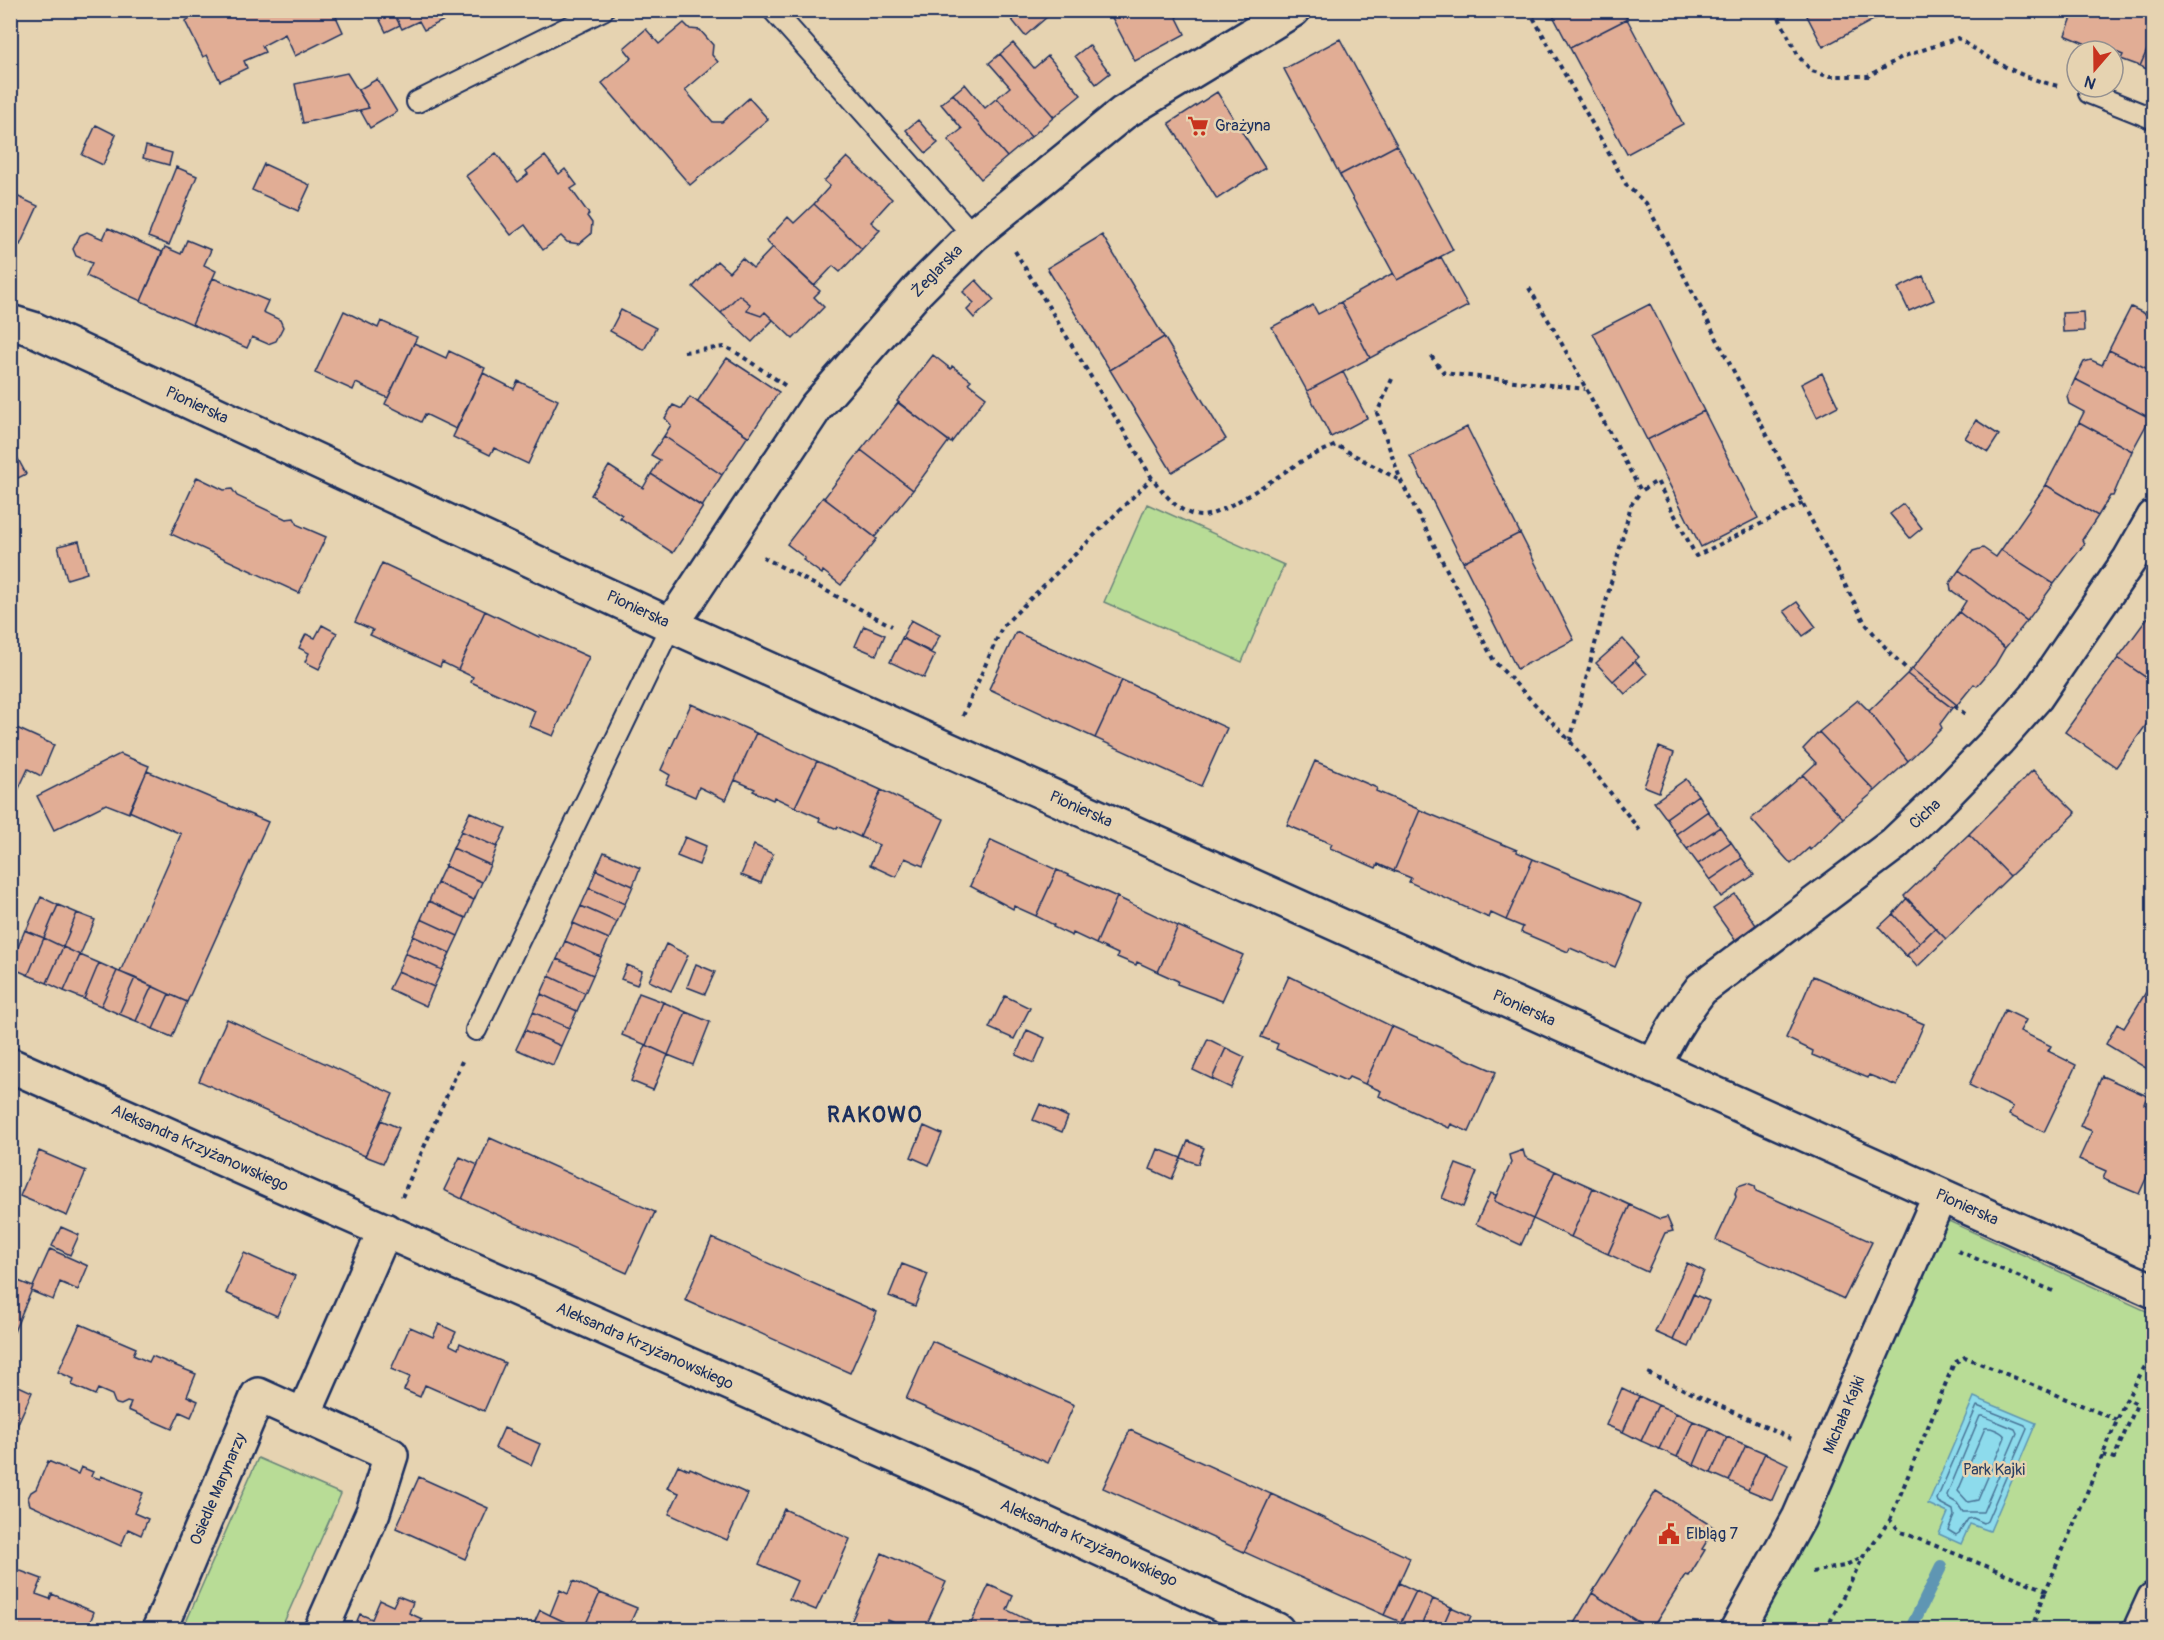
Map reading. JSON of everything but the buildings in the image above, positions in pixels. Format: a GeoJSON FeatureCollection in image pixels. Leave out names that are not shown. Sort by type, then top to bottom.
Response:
{"type":"FeatureCollection","features":[{"type":"Feature","properties":{"kind":"street","name":"Żeglarska"},"geometry":{"type":"LineString","coordinates":[[671,625],[816,407],[918,290],[984,226],[1123,113],[1293,10]]}},
{"type":"Feature","properties":{"kind":"street","name":"Pionierska"},"geometry":{"type":"LineString","coordinates":[[10,322],[33,329],[671,625],[2154,1291]]}},
{"type":"Feature","properties":{"kind":"street","name":"Cicha"},"geometry":{"type":"LineString","coordinates":[[1654,1067],[1667,1037],[1701,989],[1894,844],[1940,801],[2017,721],[2036,697],[2130,559],[2154,517]]}},
{"type":"Feature","properties":{"kind":"street","name":"Aleksandra Krzyżanowskiego"},"geometry":{"type":"LineString","coordinates":[[10,1065],[981,1494],[1277,1629]]}},
{"type":"Feature","properties":{"kind":"street","name":"Michała Kajki"},"geometry":{"type":"LineString","coordinates":[[1737,1629],[1799,1518],[1940,1195]]}},
{"type":"Feature","properties":{"kind":"street"},"geometry":{"type":"LineString","coordinates":[[304,1415],[386,1230]]}},
{"type":"Feature","properties":{"kind":"street","name":"Osiedle Marynarzy"},"geometry":{"type":"LineString","coordinates":[[159,1629],[258,1395],[391,1455],[373,1512],[321,1629]]}},
{"type":"Feature","properties":{"kind":"street"},"geometry":{"type":"LineString","coordinates":[[2140,1629],[2154,1599]]}},
{"type":"Feature","properties":{"kind":"lane"},"geometry":{"type":"LineString","coordinates":[[417,102],[603,10]]}},
{"type":"Feature","properties":{"kind":"lane"},"geometry":{"type":"LineString","coordinates":[[773,10],[984,226]]}},
{"type":"Feature","properties":{"kind":"lane"},"geometry":{"type":"LineString","coordinates":[[2104,99],[2154,119]]}},
{"type":"Feature","properties":{"kind":"lane"},"geometry":{"type":"LineString","coordinates":[[476,1030],[671,625]]}},
{"type":"Feature","properties":{"kind":"path"},"geometry":{"type":"LineString","coordinates":[[1529,10],[1627,186],[1646,203],[1864,624],[1910,671]]}},
{"type":"Feature","properties":{"kind":"path"},"geometry":{"type":"LineString","coordinates":[[1775,10],[1799,57],[1812,71],[1827,76],[1868,76],[1902,57],[1958,38],[1990,59],[2036,81],[2065,88]]}},
{"type":"Feature","properties":{"kind":"path"},"geometry":{"type":"LineString","coordinates":[[984,226],[1152,478],[1169,500],[1184,510],[1202,516],[1222,510],[1304,460],[1336,445],[1401,481]]}},
{"type":"Feature","properties":{"kind":"path"},"geometry":{"type":"LineString","coordinates":[[1529,288],[1641,491]]}},
{"type":"Feature","properties":{"kind":"path"},"geometry":{"type":"LineString","coordinates":[[684,352],[724,348],[734,351],[816,407]]}},
{"type":"Feature","properties":{"kind":"path"},"geometry":{"type":"LineString","coordinates":[[1431,356],[1444,373],[1586,389]]}},
{"type":"Feature","properties":{"kind":"path"},"geometry":{"type":"LineString","coordinates":[[1392,379],[1377,412],[1401,481],[1494,661],[1570,741],[1641,832]]}},
{"type":"Feature","properties":{"kind":"path"},"geometry":{"type":"LineString","coordinates":[[963,717],[1002,627],[1152,478]]}},
{"type":"Feature","properties":{"kind":"path"},"geometry":{"type":"LineString","coordinates":[[1570,741],[1631,505],[1641,491],[1657,482],[1696,556],[1803,503]]}},
{"type":"Feature","properties":{"kind":"path"},"geometry":{"type":"LineString","coordinates":[[728,538],[892,626]]}},
{"type":"Feature","properties":{"kind":"path"},"geometry":{"type":"LineString","coordinates":[[400,1201],[476,1030]]}},
{"type":"Feature","properties":{"kind":"path"},"geometry":{"type":"LineString","coordinates":[[2031,1629],[2117,1420],[2154,1350]]}},
{"type":"Feature","properties":{"kind":"path"},"geometry":{"type":"LineString","coordinates":[[1826,1629],[1863,1557],[1890,1520],[1954,1363],[1965,1357],[2117,1420]]}},
{"type":"Feature","properties":{"kind":"path"},"geometry":{"type":"LineString","coordinates":[[1648,1373],[1826,1455]]}},
{"type":"Feature","properties":{"kind":"path"},"geometry":{"type":"LineString","coordinates":[[2103,1455],[2114,1458],[2135,1409],[2137,1404],[2127,1399]]}},
{"type":"Feature","properties":{"kind":"path"},"geometry":{"type":"LineString","coordinates":[[1890,1520],[1901,1532],[2046,1590]]}},
{"type":"Feature","properties":{"kind":"green space"},"geometry":{"type":"Polygon","coordinates":[[[1147,504],[1284,565],[1242,662],[1104,602],[1147,504]]]}},
{"type":"Feature","properties":{"kind":"green space","name":"Park Kajki"},"geometry":{"type":"Polygon","coordinates":[[[1931,1213],[2153,1314],[2154,1599],[2140,1629],[1737,1630],[1931,1213]]]}},
{"type":"Feature","properties":{"kind":"green space"},"geometry":{"type":"Polygon","coordinates":[[[258,1458],[341,1494],[281,1629],[183,1629],[258,1458]]]}},
{"type":"Feature","properties":{"kind":"water"},"geometry":{"type":"Polygon","coordinates":[[[1974,1397],[2036,1423],[1990,1531],[1970,1524],[1961,1544],[1939,1534],[1948,1513],[1928,1504],[1974,1397]]]}},
{"type":"Feature","properties":{"kind":"waterway"},"geometry":{"type":"LineString","coordinates":[[1910,1630],[1941,1567]]}},
{"type":"Feature","properties":{"kind":"place","name":"Grażyna"},"geometry":{"type":"Point","coordinates":[1198,126]}},
{"type":"Feature","properties":{"kind":"place","name":"Elbląg 7"},"geometry":{"type":"Point","coordinates":[1669,1534]}},
{"type":"Feature","properties":{"kind":"district","name":"RAKOWO"},"geometry":{"type":"Point","coordinates":[875,1115]}}]}
